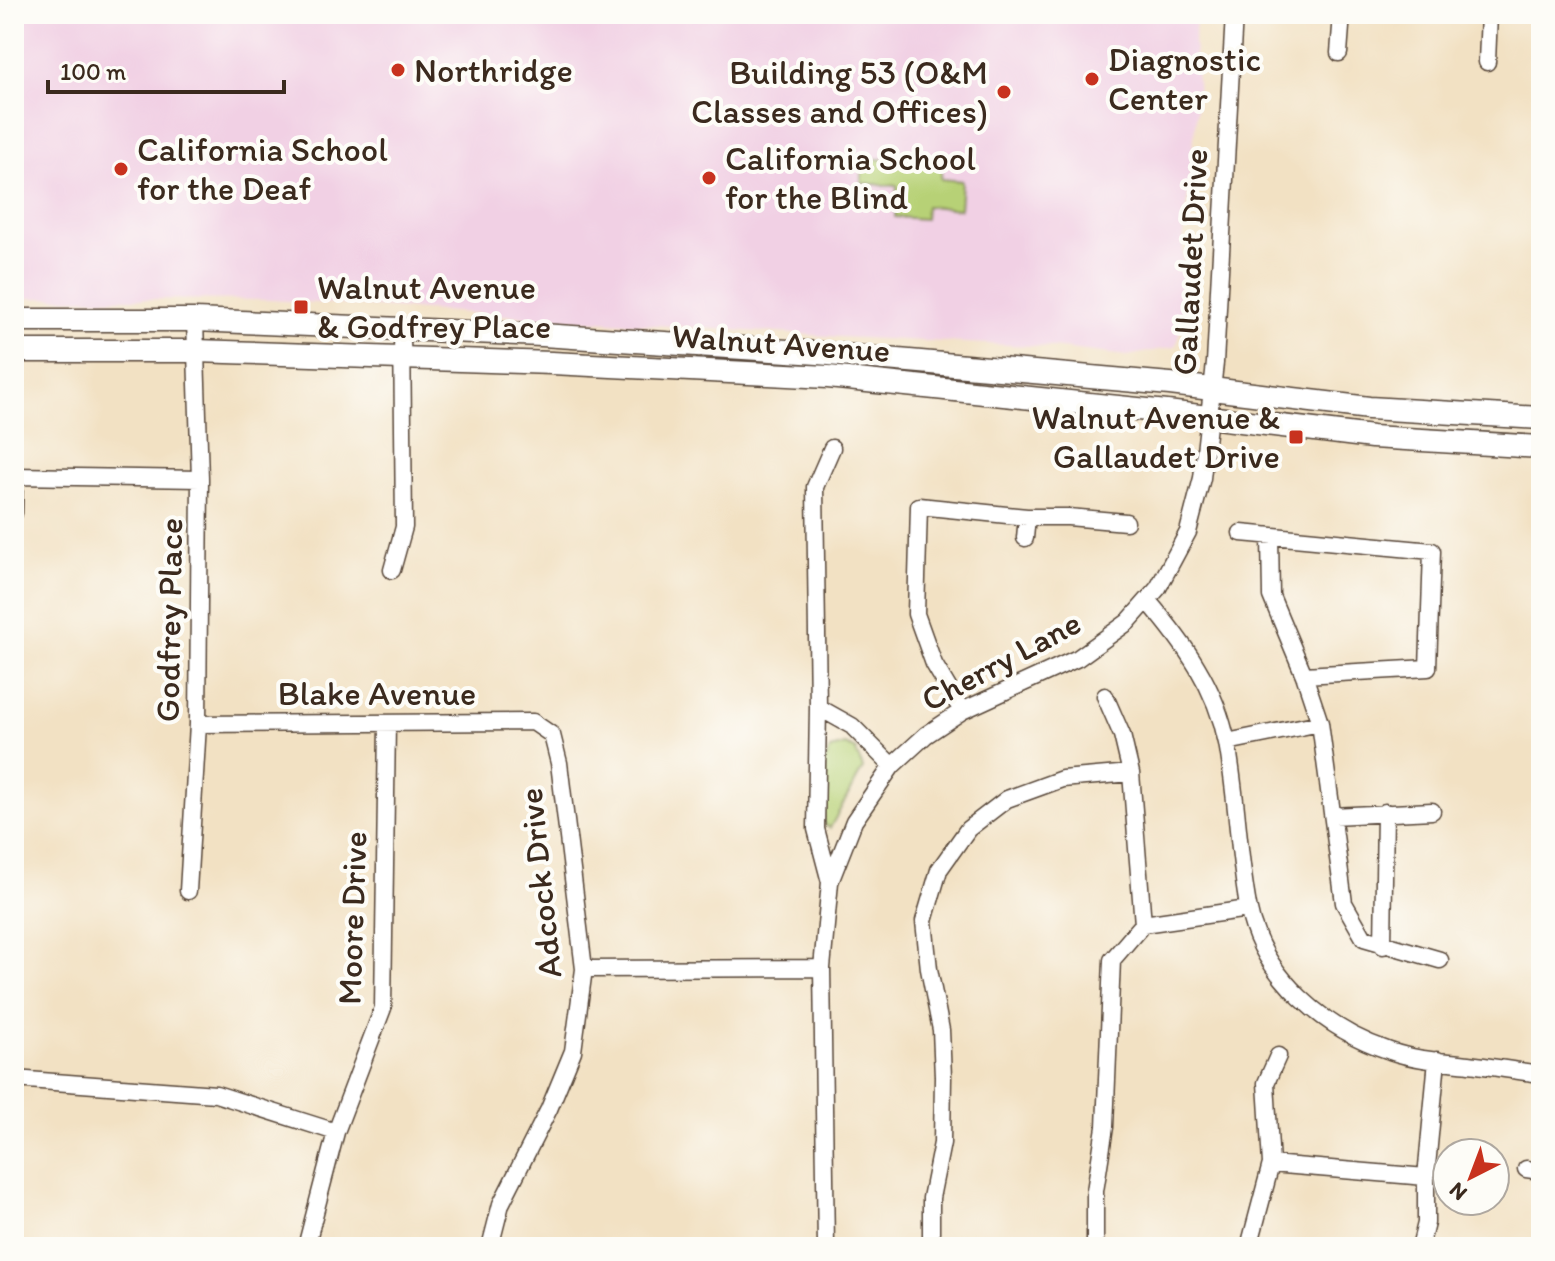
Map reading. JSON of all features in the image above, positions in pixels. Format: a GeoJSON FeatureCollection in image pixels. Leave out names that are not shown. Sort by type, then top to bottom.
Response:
{"type":"FeatureCollection","features":[{"type":"Feature","properties":{"kind":"main road","name":"Walnut Avenue"},"geometry":{"type":"LineString","coordinates":[[14,320],[195,320],[542,335],[803,352],[1212,389],[1369,408],[1541,418]]}},
{"type":"Feature","properties":{"kind":"main road","name":"Walnut Avenue"},"geometry":{"type":"LineString","coordinates":[[14,351],[196,351],[402,357],[828,377],[1398,440],[1541,447]]}},
{"type":"Feature","properties":{"kind":"street","name":"Gallaudet Drive"},"geometry":{"type":"LineString","coordinates":[[1209,417],[1234,14]]}},
{"type":"Feature","properties":{"kind":"street"},"geometry":{"type":"LineString","coordinates":[[1339,53],[1342,14]]}},
{"type":"Feature","properties":{"kind":"street"},"geometry":{"type":"LineString","coordinates":[[1487,62],[1489,14]]}},
{"type":"Feature","properties":{"kind":"street","name":"Godfrey Place"},"geometry":{"type":"LineString","coordinates":[[188,891],[198,724],[200,479],[195,320]]}},
{"type":"Feature","properties":{"kind":"street"},"geometry":{"type":"LineString","coordinates":[[392,570],[404,527],[402,329]]}},
{"type":"Feature","properties":{"kind":"street","name":"Cherry Lane"},"geometry":{"type":"LineString","coordinates":[[826,1247],[822,968],[830,882],[854,821],[892,766],[926,735],[962,711],[1078,658],[1128,622],[1148,601],[1188,532],[1202,478],[1209,417]]}},
{"type":"Feature","properties":{"kind":"street"},"geometry":{"type":"LineString","coordinates":[[830,882],[816,829],[815,487],[832,448]]}},
{"type":"Feature","properties":{"kind":"street"},"geometry":{"type":"LineString","coordinates":[[14,513],[15,476],[200,479]]}},
{"type":"Feature","properties":{"kind":"street"},"geometry":{"type":"LineString","coordinates":[[962,711],[934,664],[916,614],[919,506],[1027,517],[1126,522]]}},
{"type":"Feature","properties":{"kind":"street"},"geometry":{"type":"LineString","coordinates":[[1025,538],[1027,517]]}},
{"type":"Feature","properties":{"kind":"street"},"geometry":{"type":"LineString","coordinates":[[1241,533],[1432,551],[1428,668],[1304,675]]}},
{"type":"Feature","properties":{"kind":"street"},"geometry":{"type":"LineString","coordinates":[[1270,536],[1271,596],[1320,723],[1344,903],[1364,938],[1383,946],[1440,960]]}},
{"type":"Feature","properties":{"kind":"street"},"geometry":{"type":"LineString","coordinates":[[1148,601],[1191,654],[1209,688],[1227,742],[1248,909],[1263,947],[1283,980],[1312,1011],[1348,1034],[1391,1052],[1541,1074]]}},
{"type":"Feature","properties":{"kind":"street"},"geometry":{"type":"LineString","coordinates":[[1105,696],[1122,735],[1131,773],[1143,924]]}},
{"type":"Feature","properties":{"kind":"street"},"geometry":{"type":"LineString","coordinates":[[818,707],[852,726],[892,766]]}},
{"type":"Feature","properties":{"kind":"street","name":"Blake Avenue"},"geometry":{"type":"LineString","coordinates":[[198,724],[533,722],[552,735]]}},
{"type":"Feature","properties":{"kind":"street","name":"Moore Drive"},"geometry":{"type":"LineString","coordinates":[[306,1247],[336,1132],[383,1008],[387,723]]}},
{"type":"Feature","properties":{"kind":"street"},"geometry":{"type":"LineString","coordinates":[[1227,742],[1320,723]]}},
{"type":"Feature","properties":{"kind":"street","name":"Adcock Drive"},"geometry":{"type":"LineString","coordinates":[[490,1247],[501,1204],[549,1109],[573,1051],[584,969],[559,763],[552,735]]}},
{"type":"Feature","properties":{"kind":"street"},"geometry":{"type":"LineString","coordinates":[[931,1247],[931,1198],[942,1143],[943,1077],[941,1030],[929,969],[924,921],[939,870],[968,829],[1007,799],[1062,779],[1131,773]]}},
{"type":"Feature","properties":{"kind":"street"},"geometry":{"type":"LineString","coordinates":[[1333,816],[1432,811]]}},
{"type":"Feature","properties":{"kind":"street"},"geometry":{"type":"LineString","coordinates":[[1383,946],[1385,812]]}},
{"type":"Feature","properties":{"kind":"street"},"geometry":{"type":"LineString","coordinates":[[1095,1247],[1095,1191],[1105,1127],[1112,960],[1143,924],[1248,909]]}},
{"type":"Feature","properties":{"kind":"street"},"geometry":{"type":"LineString","coordinates":[[584,969],[822,968]]}},
{"type":"Feature","properties":{"kind":"street"},"geometry":{"type":"LineString","coordinates":[[1249,1247],[1271,1164],[1266,1083],[1278,1056]]}},
{"type":"Feature","properties":{"kind":"street"},"geometry":{"type":"LineString","coordinates":[[1420,1247],[1426,1223],[1426,1177],[1437,1060]]}},
{"type":"Feature","properties":{"kind":"street"},"geometry":{"type":"LineString","coordinates":[[14,1079],[216,1094],[336,1132]]}},
{"type":"Feature","properties":{"kind":"street"},"geometry":{"type":"LineString","coordinates":[[1271,1164],[1426,1177]]}},
{"type":"Feature","properties":{"kind":"shaded area","name":"California School for the Blind"},"geometry":{"type":"Polygon","coordinates":[[[14,14],[1197,14],[1194,40],[1198,98],[1183,243],[1183,311],[1178,341],[1174,347],[1127,356],[1052,347],[841,337],[271,300],[14,298],[14,14]]]}},
{"type":"Feature","properties":{"kind":"green space"},"geometry":{"type":"Polygon","coordinates":[[[863,158],[942,164],[941,179],[962,181],[960,209],[926,206],[925,219],[895,217],[897,186],[861,183],[863,158]]]}},
{"type":"Feature","properties":{"kind":"green space"},"geometry":{"type":"Polygon","coordinates":[[[845,745],[857,750],[863,768],[830,828],[824,825],[824,762],[831,749],[845,745]]]}},
{"type":"Feature","properties":{"kind":"place","name":"Northridge"},"geometry":{"type":"Point","coordinates":[398,70]}},
{"type":"Feature","properties":{"kind":"place","name":"Diagnostic Center"},"geometry":{"type":"Point","coordinates":[1092,79]}},
{"type":"Feature","properties":{"kind":"place","name":"Building 53 (O&M Classes and Offices)"},"geometry":{"type":"Point","coordinates":[1004,92]}},
{"type":"Feature","properties":{"kind":"place","name":"California School for the Deaf"},"geometry":{"type":"Point","coordinates":[121,169]}},
{"type":"Feature","properties":{"kind":"place","name":"California School for the Blind"},"geometry":{"type":"Point","coordinates":[709,178]}},
{"type":"Feature","properties":{"kind":"place","name":"Walnut Avenue & Godfrey Place"},"geometry":{"type":"Point","coordinates":[301,307]}},
{"type":"Feature","properties":{"kind":"place","name":"Walnut Avenue & Gallaudet Drive"},"geometry":{"type":"Point","coordinates":[1296,437]}}]}
